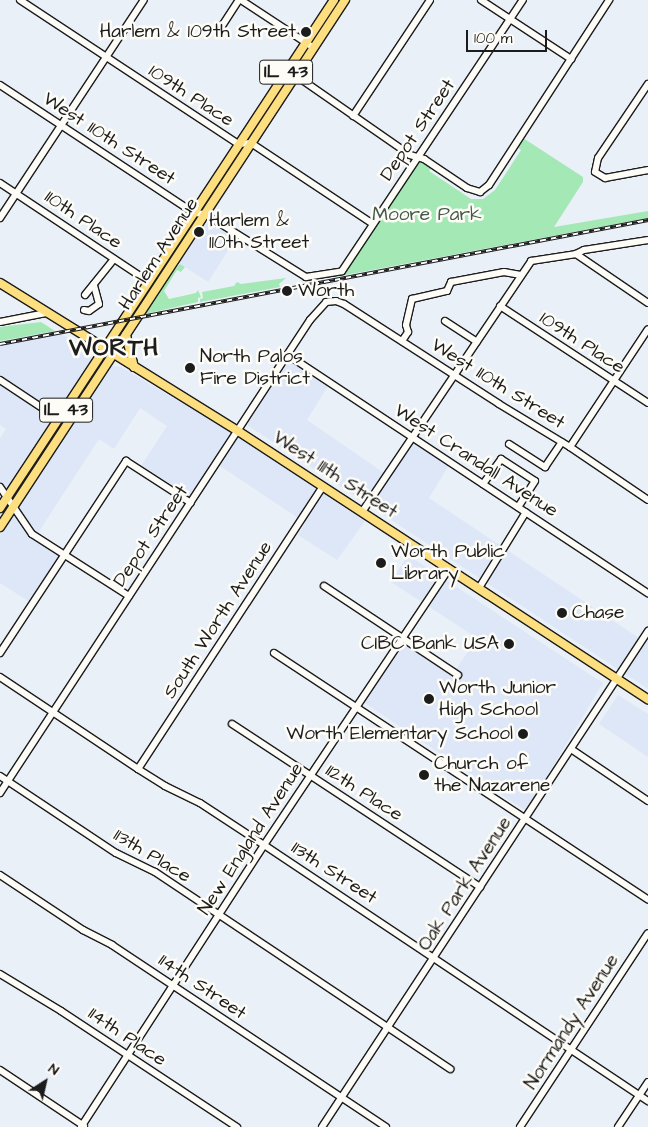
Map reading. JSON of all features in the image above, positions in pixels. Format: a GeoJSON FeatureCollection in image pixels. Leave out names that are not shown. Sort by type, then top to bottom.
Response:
{"type":"FeatureCollection","features":[{"type":"Feature","properties":{"kind":"main road","name":"Harlem Avenue"},"geometry":{"type":"LineString","coordinates":[[0,508],[106,350],[238,144],[334,0]]}},
{"type":"Feature","properties":{"kind":"main road","name":"Harlem Avenue"},"geometry":{"type":"LineString","coordinates":[[0,527],[345,0]]}},
{"type":"Feature","properties":{"kind":"main road","name":"West 111th Street"},"geometry":{"type":"LineString","coordinates":[[0,283],[238,431],[648,699]]}},
{"type":"Feature","properties":{"kind":"main road"},"geometry":{"type":"LineString","coordinates":[[126,335],[134,367]]}},
{"type":"Feature","properties":{"kind":"main road"},"geometry":{"type":"LineString","coordinates":[[59,419],[67,424]]}},
{"type":"Feature","properties":{"kind":"street","name":"109th Place"},"geometry":{"type":"LineString","coordinates":[[20,0],[238,144],[252,142],[373,224]]}},
{"type":"Feature","properties":{"kind":"street"},"geometry":{"type":"LineString","coordinates":[[0,218],[144,0]]}},
{"type":"Feature","properties":{"kind":"street"},"geometry":{"type":"LineString","coordinates":[[220,29],[240,0],[314,48]]}},
{"type":"Feature","properties":{"kind":"street"},"geometry":{"type":"LineString","coordinates":[[353,116],[430,0]]}},
{"type":"Feature","properties":{"kind":"street"},"geometry":{"type":"LineString","coordinates":[[481,0],[571,58]]}},
{"type":"Feature","properties":{"kind":"street","name":"Depot Street"},"geometry":{"type":"LineString","coordinates":[[306,277],[342,271],[523,0]]}},
{"type":"Feature","properties":{"kind":"street"},"geometry":{"type":"LineString","coordinates":[[295,75],[410,155],[417,157],[472,191],[480,192],[489,185],[609,0]]}},
{"type":"Feature","properties":{"kind":"street"},"geometry":{"type":"LineString","coordinates":[[648,84],[598,158],[595,172],[605,178],[648,170]]}},
{"type":"Feature","properties":{"kind":"street","name":"West 110th Street"},"geometry":{"type":"LineString","coordinates":[[0,85],[194,213],[205,214],[306,277]]}},
{"type":"Feature","properties":{"kind":"street","name":"110th Place"},"geometry":{"type":"LineString","coordinates":[[0,183],[149,282]]}},
{"type":"Feature","properties":{"kind":"street"},"geometry":{"type":"LineString","coordinates":[[362,512],[530,261],[648,240]]}},
{"type":"Feature","properties":{"kind":"street"},"geometry":{"type":"LineString","coordinates":[[576,254],[648,303]]}},
{"type":"Feature","properties":{"kind":"street"},"geometry":{"type":"LineString","coordinates":[[85,295],[114,259]]}},
{"type":"Feature","properties":{"kind":"street"},"geometry":{"type":"LineString","coordinates":[[399,339],[408,332],[406,324],[412,299],[447,291],[452,282],[504,272],[521,275]]}},
{"type":"Feature","properties":{"kind":"street"},"geometry":{"type":"LineString","coordinates":[[84,310],[89,311],[99,304],[94,285]]}},
{"type":"Feature","properties":{"kind":"street","name":"Depot Street"},"geometry":{"type":"LineString","coordinates":[[0,793],[320,305],[330,300]]}},
{"type":"Feature","properties":{"kind":"street","name":"West 110th Street"},"geometry":{"type":"LineString","coordinates":[[330,300],[344,304],[570,447],[648,500]]}},
{"type":"Feature","properties":{"kind":"street","name":"109th Place"},"geometry":{"type":"LineString","coordinates":[[500,306],[648,403]]}},
{"type":"Feature","properties":{"kind":"street"},"geometry":{"type":"LineString","coordinates":[[0,322],[46,313]]}},
{"type":"Feature","properties":{"kind":"street"},"geometry":{"type":"LineString","coordinates":[[445,322],[477,342]]}},
{"type":"Feature","properties":{"kind":"street"},"geometry":{"type":"LineString","coordinates":[[570,447],[648,329]]}},
{"type":"Feature","properties":{"kind":"street","name":"West Crandall Avenue"},"geometry":{"type":"LineString","coordinates":[[288,354],[648,593]]}},
{"type":"Feature","properties":{"kind":"street"},"geometry":{"type":"LineString","coordinates":[[0,380],[59,419]]}},
{"type":"Feature","properties":{"kind":"street"},"geometry":{"type":"LineString","coordinates":[[509,444],[545,467],[562,442]]}},
{"type":"Feature","properties":{"kind":"street"},"geometry":{"type":"LineString","coordinates":[[483,484],[501,458],[536,481],[518,507]]}},
{"type":"Feature","properties":{"kind":"street"},"geometry":{"type":"LineString","coordinates":[[0,653],[126,461],[191,502]]}},
{"type":"Feature","properties":{"kind":"street","name":"South Worth Avenue"},"geometry":{"type":"LineString","coordinates":[[138,770],[323,486]]}},
{"type":"Feature","properties":{"kind":"street"},"geometry":{"type":"LineString","coordinates":[[0,487],[32,534],[129,596]]}},
{"type":"Feature","properties":{"kind":"street"},"geometry":{"type":"LineString","coordinates":[[479,588],[526,512]]}},
{"type":"Feature","properties":{"kind":"street","name":"New England Avenue"},"geometry":{"type":"LineString","coordinates":[[83,1126],[264,845],[449,569]]}},
{"type":"Feature","properties":{"kind":"street"},"geometry":{"type":"LineString","coordinates":[[324,586],[458,675]]}},
{"type":"Feature","properties":{"kind":"street","name":"Oak Park Avenue"},"geometry":{"type":"LineString","coordinates":[[322,1127],[648,631]]}},
{"type":"Feature","properties":{"kind":"street"},"geometry":{"type":"LineString","coordinates":[[274,654],[648,900]]}},
{"type":"Feature","properties":{"kind":"street","name":"113th Street"},"geometry":{"type":"LineString","coordinates":[[0,677],[138,770],[200,803],[435,956],[571,1050],[648,1100]]}},
{"type":"Feature","properties":{"kind":"street","name":"112th Place"},"geometry":{"type":"LineString","coordinates":[[232,724],[480,887]]}},
{"type":"Feature","properties":{"kind":"street"},"geometry":{"type":"LineString","coordinates":[[571,749],[648,801]]}},
{"type":"Feature","properties":{"kind":"street","name":"113th Place"},"geometry":{"type":"LineString","coordinates":[[0,776],[116,853],[155,872],[450,1068]]}},
{"type":"Feature","properties":{"kind":"street","name":"114th Street"},"geometry":{"type":"LineString","coordinates":[[0,875],[83,930],[112,945],[386,1127]]}},
{"type":"Feature","properties":{"kind":"street","name":"Normandy Avenue"},"geometry":{"type":"LineString","coordinates":[[520,1127],[648,933]]}},
{"type":"Feature","properties":{"kind":"street","name":"114th Place"},"geometry":{"type":"LineString","coordinates":[[0,974],[237,1127]]}},
{"type":"Feature","properties":{"kind":"street"},"geometry":{"type":"LineString","coordinates":[[0,1070],[83,1126]]}},
{"type":"Feature","properties":{"kind":"street"},"geometry":{"type":"LineString","coordinates":[[618,1127],[648,1082]]}},
{"type":"Feature","properties":{"kind":"shaded area"},"geometry":{"type":"Polygon","coordinates":[[[208,222],[236,238],[208,282],[177,262],[202,225],[208,222]]]}},
{"type":"Feature","properties":{"kind":"shaded area"},"geometry":{"type":"Polygon","coordinates":[[[55,331],[89,349],[92,360],[0,501],[0,438],[6,429],[0,425],[0,341],[55,331]]]}},
{"type":"Feature","properties":{"kind":"shaded area"},"geometry":{"type":"Polygon","coordinates":[[[289,360],[328,386],[307,420],[390,477],[414,442],[449,465],[429,498],[645,642],[648,638],[648,689],[247,425],[289,360]]]}},
{"type":"Feature","properties":{"kind":"shaded area"},"geometry":{"type":"Polygon","coordinates":[[[113,366],[121,367],[224,428],[365,521],[337,560],[298,535],[305,524],[301,520],[214,462],[190,499],[141,466],[167,426],[140,408],[114,449],[99,439],[34,539],[61,556],[30,602],[0,583],[0,533],[107,369],[113,366]]]}},
{"type":"Feature","properties":{"kind":"shaded area"},"geometry":{"type":"Polygon","coordinates":[[[408,555],[603,683],[526,811],[362,701],[405,638],[455,671],[477,638],[391,582],[408,555]]]}},
{"type":"Feature","properties":{"kind":"shaded area"},"geometry":{"type":"Polygon","coordinates":[[[618,695],[648,714],[648,757],[599,724],[618,695]]]}},
{"type":"Feature","properties":{"kind":"green space","name":"Moore Park"},"geometry":{"type":"Polygon","coordinates":[[[523,138],[583,177],[583,182],[554,227],[648,211],[648,218],[335,277],[348,268],[418,162],[423,162],[432,167],[429,171],[471,199],[483,199],[495,190],[521,150],[517,147],[523,138]]]}},
{"type":"Feature","properties":{"kind":"green space"},"geometry":{"type":"Polygon","coordinates":[[[180,264],[185,267],[181,272],[177,270],[164,291],[169,299],[196,293],[198,290],[201,297],[198,298],[198,302],[145,314],[168,278],[180,264]]]}},
{"type":"Feature","properties":{"kind":"green space"},"geometry":{"type":"Polygon","coordinates":[[[286,278],[279,284],[280,287],[200,302],[200,299],[203,298],[202,292],[234,286],[237,282],[241,284],[286,278]]]}},
{"type":"Feature","properties":{"kind":"green space"},"geometry":{"type":"Polygon","coordinates":[[[41,322],[55,331],[0,341],[0,327],[41,322]]]}},
{"type":"Feature","properties":{"kind":"railway"},"geometry":{"type":"LineString","coordinates":[[0,344],[648,220]]}},
{"type":"Feature","properties":{"kind":"place","name":"Harlem & 109th Street"},"geometry":{"type":"Point","coordinates":[306,32]}},
{"type":"Feature","properties":{"kind":"place","name":"Harlem & 110th Street"},"geometry":{"type":"Point","coordinates":[199,232]}},
{"type":"Feature","properties":{"kind":"place","name":"Worth"},"geometry":{"type":"Point","coordinates":[287,291]}},
{"type":"Feature","properties":{"kind":"place","name":"North Palos Fire District"},"geometry":{"type":"Point","coordinates":[190,368]}},
{"type":"Feature","properties":{"kind":"place","name":"Worth Public Library"},"geometry":{"type":"Point","coordinates":[381,563]}},
{"type":"Feature","properties":{"kind":"place","name":"Chase"},"geometry":{"type":"Point","coordinates":[562,613]}},
{"type":"Feature","properties":{"kind":"place","name":"CIBC Bank USA"},"geometry":{"type":"Point","coordinates":[509,644]}},
{"type":"Feature","properties":{"kind":"place","name":"Worth Junior High School"},"geometry":{"type":"Point","coordinates":[429,699]}},
{"type":"Feature","properties":{"kind":"place","name":"Worth Elementary School"},"geometry":{"type":"Point","coordinates":[523,734]}},
{"type":"Feature","properties":{"kind":"place","name":"Church of the Nazarene"},"geometry":{"type":"Point","coordinates":[424,775]}},
{"type":"Feature","properties":{"kind":"district","name":"WORTH"},"geometry":{"type":"Point","coordinates":[114,349]}}]}
